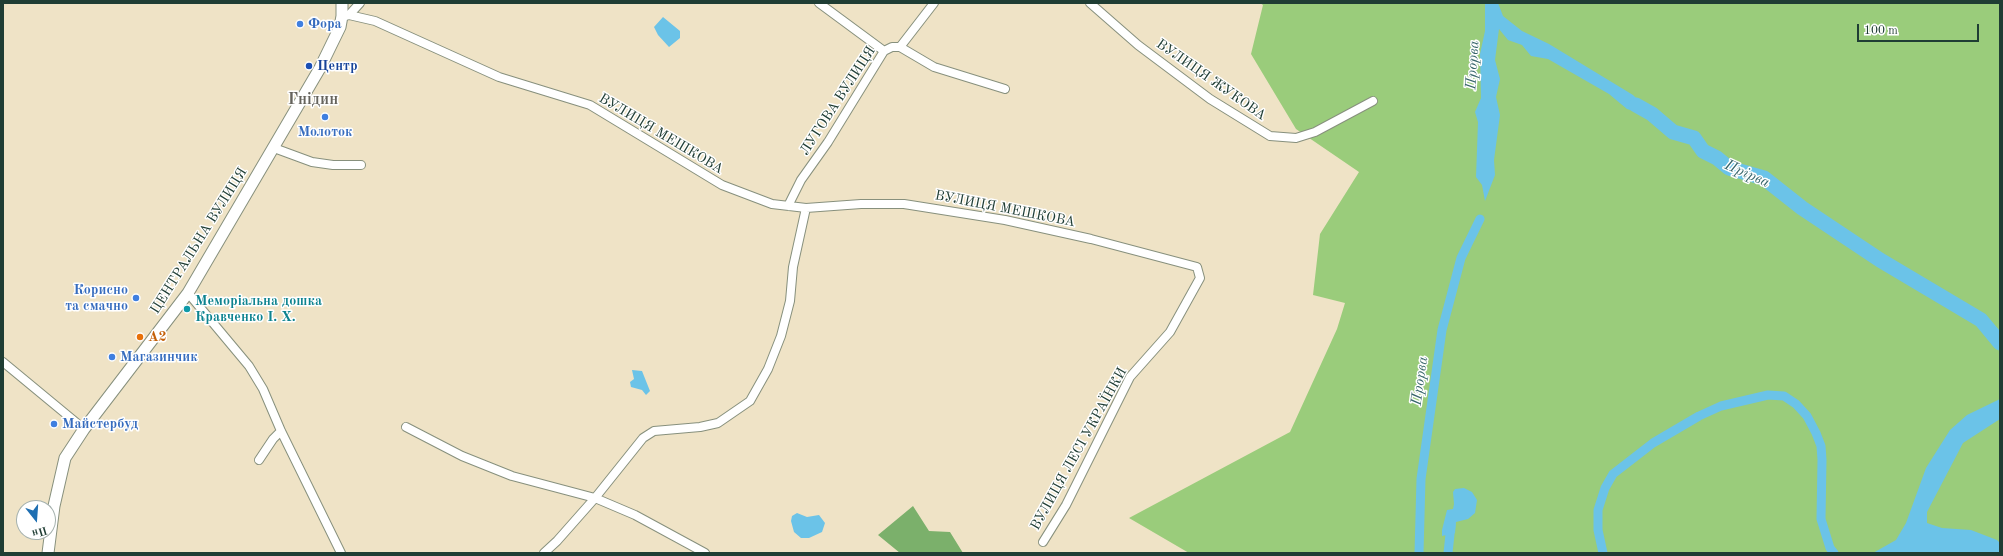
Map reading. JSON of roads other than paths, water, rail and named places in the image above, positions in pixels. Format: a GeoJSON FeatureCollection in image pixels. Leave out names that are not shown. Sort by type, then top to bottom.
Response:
{"type":"FeatureCollection","features":[{"type":"Feature","properties":{"kind":"street","name":"ЦЕНТРАЛЬНА ВУЛИЦЯ"},"geometry":{"type":"LineString","coordinates":[[48,553],[54,506],[65,458],[84,429],[188,293],[320,68],[346,16],[342,3]]}},
{"type":"Feature","properties":{"kind":"street"},"geometry":{"type":"LineString","coordinates":[[346,16],[360,3]]}},
{"type":"Feature","properties":{"kind":"street"},"geometry":{"type":"LineString","coordinates":[[819,3],[884,51]]}},
{"type":"Feature","properties":{"kind":"street"},"geometry":{"type":"LineString","coordinates":[[934,3],[900,47],[934,67],[1005,89]]}},
{"type":"Feature","properties":{"kind":"street","name":"ВУЛИЦЯ ЖУКОВА"},"geometry":{"type":"LineString","coordinates":[[1090,3],[1138,45],[1210,99],[1270,136],[1296,138],[1315,132],[1373,101]]}},
{"type":"Feature","properties":{"kind":"street","name":"ВУЛИЦЯ МЕШКОВА"},"geometry":{"type":"LineString","coordinates":[[346,16],[375,21],[499,77],[590,105],[722,186],[772,204],[806,208],[861,204],[904,204],[1005,220],[1090,239],[1197,267]]}},
{"type":"Feature","properties":{"kind":"street","name":"ЛУГОВА ВУЛИЦЯ"},"geometry":{"type":"LineString","coordinates":[[788,206],[801,180],[828,142],[884,51],[900,47]]}},
{"type":"Feature","properties":{"kind":"street"},"geometry":{"type":"LineString","coordinates":[[274,148],[312,162],[333,165],[361,165]]}},
{"type":"Feature","properties":{"kind":"street"},"geometry":{"type":"LineString","coordinates":[[544,553],[557,541],[643,438],[654,431],[700,427],[718,423],[729,417],[750,401],[768,370],[781,336],[790,301],[793,267],[806,208]]}},
{"type":"Feature","properties":{"kind":"street","name":"ВУЛИЦЯ ЛЕСІ УКРАЇНКИ"},"geometry":{"type":"LineString","coordinates":[[1043,542],[1066,504],[1130,377],[1170,332],[1200,278],[1197,267]]}},
{"type":"Feature","properties":{"kind":"street"},"geometry":{"type":"LineString","coordinates":[[188,293],[249,366],[263,389],[281,431],[341,553]]}},
{"type":"Feature","properties":{"kind":"street"},"geometry":{"type":"LineString","coordinates":[[3,362],[84,429]]}},
{"type":"Feature","properties":{"kind":"street"},"geometry":{"type":"LineString","coordinates":[[406,427],[462,456],[512,476],[594,498],[635,515],[705,553]]}},
{"type":"Feature","properties":{"kind":"street"},"geometry":{"type":"LineString","coordinates":[[258,460],[273,439],[281,431]]}},
{"type":"Feature","properties":{"kind":"water"},"geometry":{"type":"Polygon","coordinates":[[[1485,3],[1498,3],[1503,16],[1522,31],[1549,44],[1633,95],[1652,114],[1645,115],[1627,109],[1609,94],[1548,59],[1531,56],[1522,45],[1508,40],[1499,29],[1495,60],[1500,79],[1496,97],[1500,115],[1494,160],[1495,175],[1485,201],[1482,185],[1476,177],[1478,122],[1475,112],[1481,98],[1480,54],[1485,31],[1485,3]]]}},
{"type":"Feature","properties":{"kind":"water"},"geometry":{"type":"Polygon","coordinates":[[[663,17],[680,31],[680,38],[669,47],[658,35],[654,27],[663,17]]]}},
{"type":"Feature","properties":{"kind":"water"},"geometry":{"type":"Polygon","coordinates":[[[632,370],[642,371],[650,391],[646,395],[642,390],[631,387],[630,382],[634,379],[632,370]]]}},
{"type":"Feature","properties":{"kind":"water"},"geometry":{"type":"Polygon","coordinates":[[[2000,399],[2000,419],[1963,443],[1927,512],[1927,523],[1942,528],[1971,530],[1997,540],[2000,543],[2000,553],[1873,553],[1896,540],[1906,523],[1926,468],[1950,430],[1967,415],[2000,399]]]}},
{"type":"Feature","properties":{"kind":"water"},"geometry":{"type":"Polygon","coordinates":[[[1464,488],[1472,492],[1477,500],[1475,513],[1468,519],[1456,522],[1455,533],[1442,536],[1447,510],[1453,509],[1453,492],[1455,489],[1464,488]]]}},
{"type":"Feature","properties":{"kind":"water"},"geometry":{"type":"Polygon","coordinates":[[[797,513],[807,517],[819,515],[825,523],[822,532],[809,538],[801,538],[794,532],[791,521],[792,516],[797,513]]]}},
{"type":"Feature","properties":{"kind":"waterway","name":"Прірва"},"geometry":{"type":"LineString","coordinates":[[1636,105],[1652,114],[1673,132],[1694,138],[1703,151],[1717,158],[1729,168],[1764,178],[1802,208],[1880,260],[1981,320],[2000,343]]}},
{"type":"Feature","properties":{"kind":"waterway","name":"Прорва"},"geometry":{"type":"LineString","coordinates":[[1419,553],[1421,479],[1442,330],[1461,258],[1480,219]]}},
{"type":"Feature","properties":{"kind":"waterway"},"geometry":{"type":"LineString","coordinates":[[1603,553],[1598,530],[1598,510],[1605,488],[1613,474],[1653,443],[1699,416],[1721,406],[1768,395],[1784,396],[1796,404],[1807,416],[1816,433],[1821,446],[1822,460],[1821,519],[1830,548],[1834,553]]}},
{"type":"Feature","properties":{"kind":"waterway"},"geometry":{"type":"LineString","coordinates":[[1448,553],[1451,525]]}},
{"type":"Feature","properties":{"kind":"place","name":"Фора"},"geometry":{"type":"Point","coordinates":[300,24]}},
{"type":"Feature","properties":{"kind":"place","name":"Центр"},"geometry":{"type":"Point","coordinates":[309,66]}},
{"type":"Feature","properties":{"kind":"place","name":"Молоток"},"geometry":{"type":"Point","coordinates":[325,117]}},
{"type":"Feature","properties":{"kind":"place","name":"Корисно та смачно"},"geometry":{"type":"Point","coordinates":[136,298]}},
{"type":"Feature","properties":{"kind":"place","name":"Меморіальна дошка Кравченко І. Х."},"geometry":{"type":"Point","coordinates":[187,309]}},
{"type":"Feature","properties":{"kind":"place","name":"А2"},"geometry":{"type":"Point","coordinates":[140,337]}},
{"type":"Feature","properties":{"kind":"place","name":"Магазинчик"},"geometry":{"type":"Point","coordinates":[112,357]}},
{"type":"Feature","properties":{"kind":"place","name":"Майстербуд"},"geometry":{"type":"Point","coordinates":[54,424]}},
{"type":"Feature","properties":{"kind":"district","name":"Гнідин"},"geometry":{"type":"Point","coordinates":[313,100]}}]}
